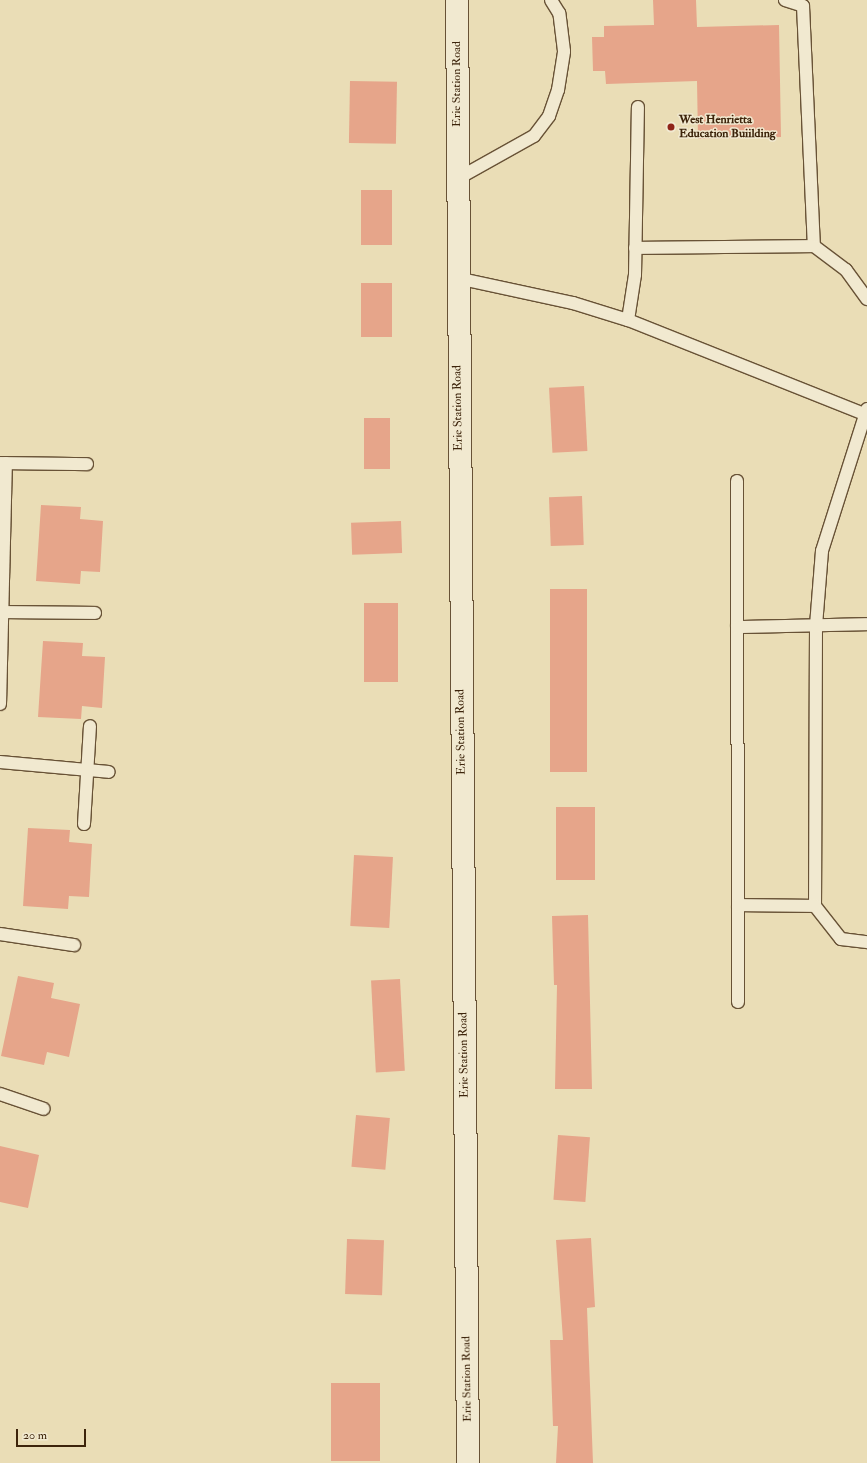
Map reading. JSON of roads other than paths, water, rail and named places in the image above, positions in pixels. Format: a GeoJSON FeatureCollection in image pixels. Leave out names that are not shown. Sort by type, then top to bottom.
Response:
{"type":"FeatureCollection","features":[{"type":"Feature","properties":{"kind":"main road","name":"Erie Station Road"},"geometry":{"type":"LineString","coordinates":[[457,0],[457,278],[468,1463]]}},
{"type":"Feature","properties":{"kind":"lane"},"geometry":{"type":"LineString","coordinates":[[457,179],[534,136],[549,116],[558,90],[564,51],[559,13],[551,0]]}},
{"type":"Feature","properties":{"kind":"lane"},"geometry":{"type":"LineString","coordinates":[[785,0],[803,6],[814,246]]}},
{"type":"Feature","properties":{"kind":"lane"},"geometry":{"type":"LineString","coordinates":[[628,320],[635,248],[638,107]]}},
{"type":"Feature","properties":{"kind":"lane"},"geometry":{"type":"LineString","coordinates":[[635,248],[814,246],[846,270],[867,299]]}},
{"type":"Feature","properties":{"kind":"lane"},"geometry":{"type":"LineString","coordinates":[[457,278],[573,303],[628,320],[866,413],[822,551],[816,626],[815,906],[841,939],[867,942]]}},
{"type":"Feature","properties":{"kind":"lane"},"geometry":{"type":"LineString","coordinates":[[0,704],[3,463],[87,464]]}},
{"type":"Feature","properties":{"kind":"lane"},"geometry":{"type":"LineString","coordinates":[[737,481],[738,1002]]}},
{"type":"Feature","properties":{"kind":"lane"},"geometry":{"type":"LineString","coordinates":[[1,612],[95,613]]}},
{"type":"Feature","properties":{"kind":"lane"},"geometry":{"type":"LineString","coordinates":[[737,627],[867,624]]}},
{"type":"Feature","properties":{"kind":"lane"},"geometry":{"type":"LineString","coordinates":[[84,824],[90,726]]}},
{"type":"Feature","properties":{"kind":"lane"},"geometry":{"type":"LineString","coordinates":[[0,762],[109,772]]}},
{"type":"Feature","properties":{"kind":"lane"},"geometry":{"type":"LineString","coordinates":[[738,905],[815,906]]}},
{"type":"Feature","properties":{"kind":"lane"},"geometry":{"type":"LineString","coordinates":[[0,934],[74,945]]}},
{"type":"Feature","properties":{"kind":"lane"},"geometry":{"type":"LineString","coordinates":[[0,1094],[44,1109]]}},
{"type":"Feature","properties":{"kind":"place","name":"West Henrietta Education Buiilding"},"geometry":{"type":"Point","coordinates":[671,127]}}]}
